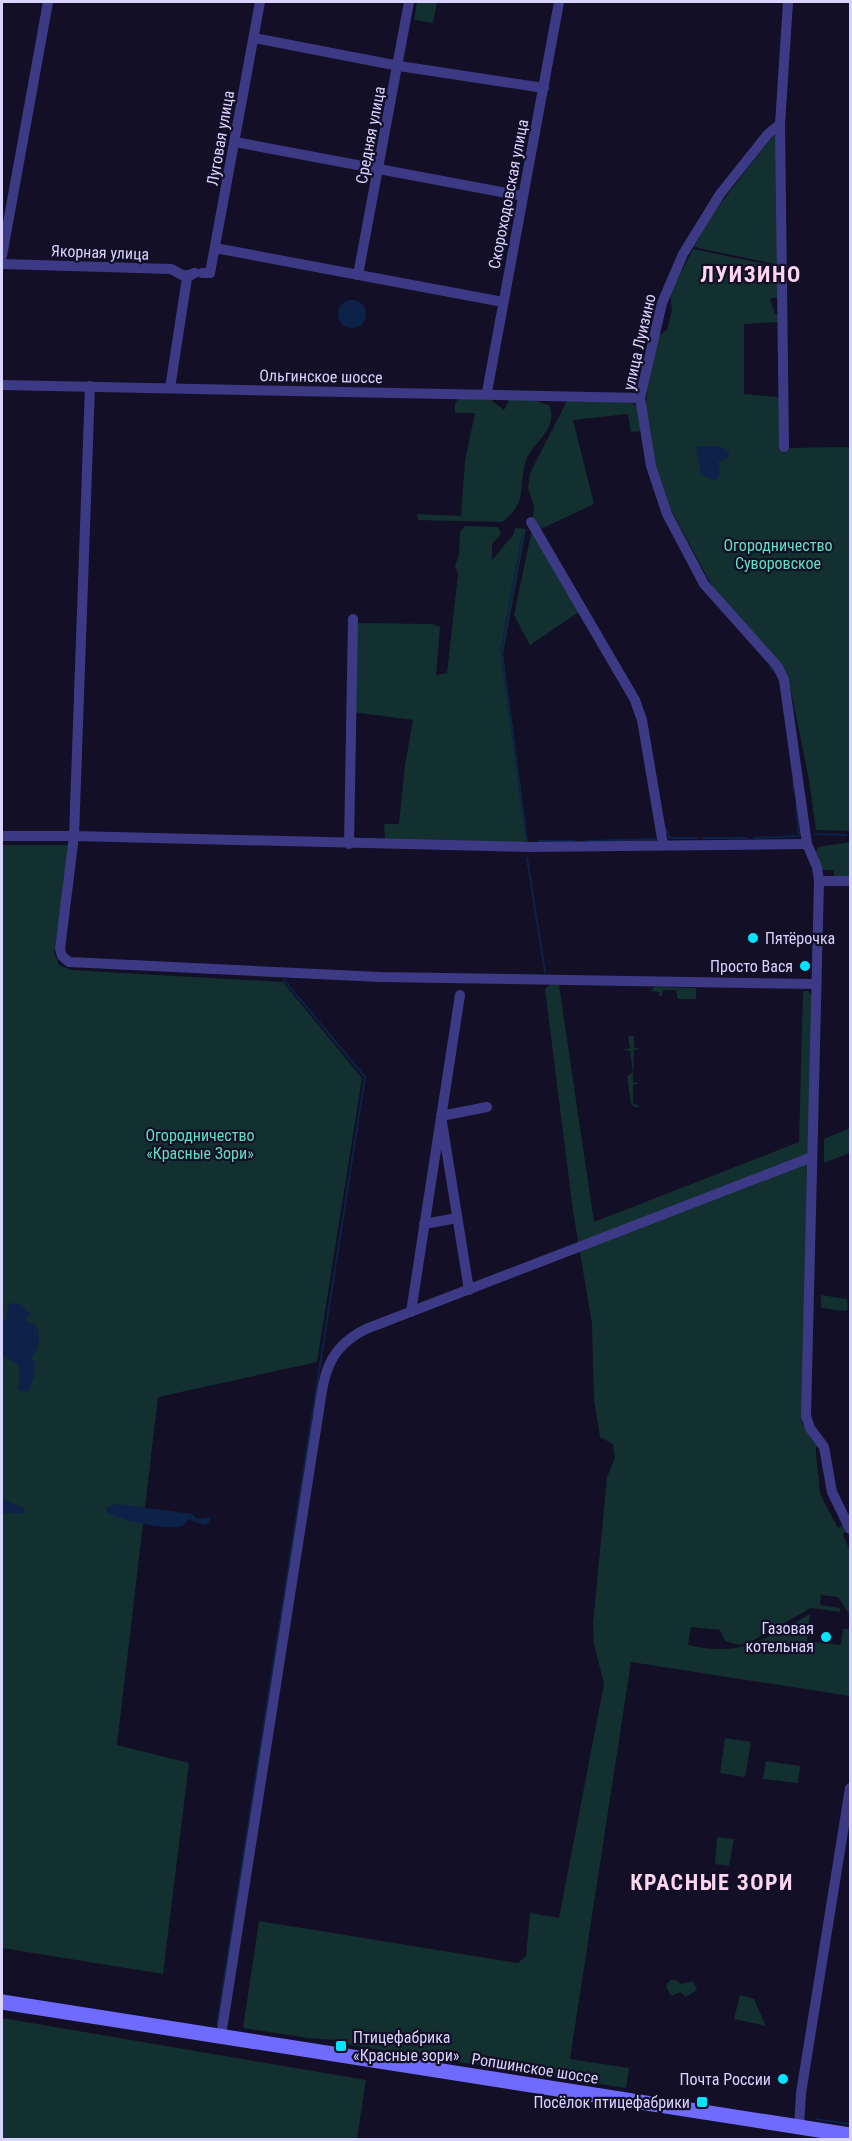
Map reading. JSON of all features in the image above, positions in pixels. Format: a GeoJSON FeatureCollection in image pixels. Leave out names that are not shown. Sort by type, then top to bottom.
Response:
{"type":"FeatureCollection","features":[{"type":"Feature","properties":{"kind":"main road","name":"Ропшинское шоссе"},"geometry":{"type":"LineString","coordinates":[[2,2002],[850,2135]]}},
{"type":"Feature","properties":{"kind":"street"},"geometry":{"type":"LineString","coordinates":[[2,256],[48,2]]}},
{"type":"Feature","properties":{"kind":"street","name":"Луговая улица"},"geometry":{"type":"LineString","coordinates":[[170,388],[188,278],[198,273],[210,273],[260,2]]}},
{"type":"Feature","properties":{"kind":"street","name":"Средняя улица"},"geometry":{"type":"LineString","coordinates":[[358,275],[399,66],[409,2]]}},
{"type":"Feature","properties":{"kind":"street","name":"Скороходовская улица"},"geometry":{"type":"LineString","coordinates":[[487,393],[560,2]]}},
{"type":"Feature","properties":{"kind":"street"},"geometry":{"type":"LineString","coordinates":[[784,447],[780,124],[788,2]]}},
{"type":"Feature","properties":{"kind":"street"},"geometry":{"type":"LineString","coordinates":[[254,38],[399,66],[544,88]]}},
{"type":"Feature","properties":{"kind":"street","name":"улица Луизино"},"geometry":{"type":"LineString","coordinates":[[780,124],[768,134],[720,194],[683,254],[662,303],[640,398],[651,466],[671,523],[704,584],[778,667],[784,680],[807,844],[817,867],[819,881],[806,1416],[807,1423],[824,1447],[832,1492],[850,1529]]}},
{"type":"Feature","properties":{"kind":"street"},"geometry":{"type":"LineString","coordinates":[[235,142],[523,196]]}},
{"type":"Feature","properties":{"kind":"street"},"geometry":{"type":"LineString","coordinates":[[215,248],[503,302]]}},
{"type":"Feature","properties":{"kind":"street","name":"Якорная улица"},"geometry":{"type":"LineString","coordinates":[[2,264],[171,269],[184,276],[198,273]]}},
{"type":"Feature","properties":{"kind":"street","name":"Ольгинское шоссе"},"geometry":{"type":"LineString","coordinates":[[2,385],[487,393],[640,398]]}},
{"type":"Feature","properties":{"kind":"street"},"geometry":{"type":"LineString","coordinates":[[90,386],[74,836],[60,949],[62,956],[69,962],[380,977],[816,984]]}},
{"type":"Feature","properties":{"kind":"street"},"geometry":{"type":"LineString","coordinates":[[531,522],[635,700],[642,720],[663,844]]}},
{"type":"Feature","properties":{"kind":"street"},"geometry":{"type":"LineString","coordinates":[[349,844],[352,619]]}},
{"type":"Feature","properties":{"kind":"street"},"geometry":{"type":"LineString","coordinates":[[2,836],[531,848],[663,844],[807,844]]}},
{"type":"Feature","properties":{"kind":"street"},"geometry":{"type":"LineString","coordinates":[[819,881],[850,882]]}},
{"type":"Feature","properties":{"kind":"street"},"geometry":{"type":"LineString","coordinates":[[411,1312],[460,995]]}},
{"type":"Feature","properties":{"kind":"street"},"geometry":{"type":"LineString","coordinates":[[441,1116],[487,1107]]}},
{"type":"Feature","properties":{"kind":"street"},"geometry":{"type":"LineString","coordinates":[[441,1116],[469,1290]]}},
{"type":"Feature","properties":{"kind":"street"},"geometry":{"type":"LineString","coordinates":[[221,2036],[325,1377],[331,1358],[348,1338],[812,1157]]}},
{"type":"Feature","properties":{"kind":"street"},"geometry":{"type":"LineString","coordinates":[[424,1224],[457,1218]]}},
{"type":"Feature","properties":{"kind":"street"},"geometry":{"type":"LineString","coordinates":[[799,2127],[801,2093],[850,1788]]}},
{"type":"Feature","properties":{"kind":"green space"},"geometry":{"type":"Polygon","coordinates":[[[417,2],[437,2],[433,23],[414,20],[417,2]]]}},
{"type":"Feature","properties":{"kind":"green space"},"geometry":{"type":"Polygon","coordinates":[[[773,136],[777,137],[779,265],[694,247],[713,213],[773,136]]]}},
{"type":"Feature","properties":{"kind":"green space","name":"Огородничество Суворовское"},"geometry":{"type":"Polygon","coordinates":[[[693,249],[779,267],[779,297],[770,299],[775,314],[780,315],[778,322],[744,324],[744,394],[779,397],[783,448],[849,447],[850,406],[850,831],[816,830],[809,780],[791,691],[784,669],[712,586],[664,497],[666,495],[651,451],[646,415],[647,396],[658,336],[667,330],[672,310],[670,294],[693,249]]]}},
{"type":"Feature","properties":{"kind":"green space"},"geometry":{"type":"Polygon","coordinates":[[[459,397],[490,399],[504,410],[509,400],[534,400],[550,406],[550,423],[547,430],[532,449],[525,464],[519,502],[502,522],[418,520],[417,514],[461,516],[465,461],[475,413],[455,413],[455,404],[459,397]]]}},
{"type":"Feature","properties":{"kind":"green space"},"geometry":{"type":"Polygon","coordinates":[[[567,401],[632,402],[638,409],[641,431],[631,432],[628,414],[573,420],[594,504],[541,529],[533,518],[534,506],[528,488],[530,473],[567,401]]]}},
{"type":"Feature","properties":{"kind":"green space"},"geometry":{"type":"Polygon","coordinates":[[[465,526],[498,527],[501,534],[492,544],[492,560],[513,535],[515,528],[526,529],[503,653],[528,843],[385,840],[384,824],[399,824],[405,765],[413,720],[353,712],[356,623],[432,624],[440,627],[436,675],[447,673],[458,574],[455,566],[459,555],[460,532],[465,526]]]}},
{"type":"Feature","properties":{"kind":"green space"},"geometry":{"type":"Polygon","coordinates":[[[534,532],[579,612],[530,645],[514,615],[531,534],[534,532]]]}},
{"type":"Feature","properties":{"kind":"green space"},"geometry":{"type":"Polygon","coordinates":[[[850,842],[850,876],[834,876],[834,870],[823,870],[816,852],[818,847],[850,842]]]}},
{"type":"Feature","properties":{"kind":"green space","name":"Огородничество «Красные Зори»"},"geometry":{"type":"Polygon","coordinates":[[[2,845],[68,845],[71,854],[54,952],[59,965],[71,970],[283,982],[362,1078],[317,1362],[158,1397],[117,1745],[189,1763],[163,1974],[2,1948],[2,845]]]}},
{"type":"Feature","properties":{"kind":"green space"},"geometry":{"type":"Polygon","coordinates":[[[551,984],[559,985],[594,1222],[799,1142],[803,991],[808,991],[812,996],[802,1424],[820,1445],[816,1447],[816,1454],[820,1494],[838,1528],[843,1525],[847,1530],[843,1535],[850,1551],[850,1616],[838,1597],[821,1595],[820,1605],[840,1608],[840,1612],[811,1608],[750,1642],[739,1645],[725,1641],[720,1630],[691,1627],[688,1645],[723,1649],[738,1647],[766,1638],[810,1614],[807,1641],[841,1645],[843,1629],[850,1629],[850,1696],[631,1662],[570,2059],[629,2068],[626,2088],[355,2046],[347,2044],[347,2041],[308,2038],[243,2028],[259,1921],[518,1963],[526,1956],[530,1913],[559,1918],[604,1684],[594,1644],[593,1624],[607,1477],[615,1458],[613,1444],[600,1437],[594,1400],[592,1324],[573,1211],[545,989],[551,984]]]}},
{"type":"Feature","properties":{"kind":"green space"},"geometry":{"type":"Polygon","coordinates":[[[654,987],[696,988],[696,999],[678,999],[676,990],[663,990],[662,996],[659,996],[659,992],[651,991],[654,987]]]}},
{"type":"Feature","properties":{"kind":"green space"},"geometry":{"type":"Polygon","coordinates":[[[628,1036],[634,1036],[634,1047],[640,1049],[634,1050],[633,1082],[639,1083],[633,1085],[633,1104],[639,1105],[637,1108],[631,1104],[627,1076],[633,1073],[630,1051],[623,1050],[630,1048],[628,1036]]]}},
{"type":"Feature","properties":{"kind":"green space"},"geometry":{"type":"Polygon","coordinates":[[[850,1128],[850,1153],[824,1163],[824,1139],[850,1128]]]}},
{"type":"Feature","properties":{"kind":"green space"},"geometry":{"type":"Polygon","coordinates":[[[821,1295],[847,1299],[848,1309],[845,1311],[821,1308],[821,1295]]]}},
{"type":"Feature","properties":{"kind":"green space"},"geometry":{"type":"Polygon","coordinates":[[[725,1738],[751,1742],[745,1777],[720,1773],[725,1738]]]}},
{"type":"Feature","properties":{"kind":"green space"},"geometry":{"type":"Polygon","coordinates":[[[766,1761],[800,1766],[798,1783],[763,1779],[766,1761]]]}},
{"type":"Feature","properties":{"kind":"green space"},"geometry":{"type":"Polygon","coordinates":[[[717,1837],[734,1839],[729,1866],[715,1864],[717,1837]]]}},
{"type":"Feature","properties":{"kind":"green space"},"geometry":{"type":"Polygon","coordinates":[[[670,1980],[676,1980],[681,1984],[693,1981],[697,1990],[686,1997],[680,1992],[671,1996],[666,1986],[670,1980]]]}},
{"type":"Feature","properties":{"kind":"green space"},"geometry":{"type":"Polygon","coordinates":[[[740,1995],[754,1999],[766,2026],[734,2019],[740,1995]]]}},
{"type":"Feature","properties":{"kind":"green space"},"geometry":{"type":"Polygon","coordinates":[[[2,2018],[366,2080],[357,2139],[2,2139],[2,2018]]]}},
{"type":"Feature","properties":{"kind":"water"},"geometry":{"type":"Polygon","coordinates":[[[352,300],[362,304],[366,314],[362,324],[352,328],[342,324],[338,314],[342,304],[352,300]]]}},
{"type":"Feature","properties":{"kind":"water"},"geometry":{"type":"Polygon","coordinates":[[[720,446],[730,453],[727,458],[718,462],[720,474],[715,481],[701,474],[696,447],[720,446]]]}},
{"type":"Feature","properties":{"kind":"water"},"geometry":{"type":"Polygon","coordinates":[[[11,1303],[22,1305],[31,1315],[26,1318],[28,1322],[35,1324],[39,1332],[38,1346],[31,1358],[35,1362],[34,1377],[29,1390],[24,1392],[18,1390],[20,1374],[17,1364],[2,1355],[2,1321],[6,1319],[8,1305],[11,1303]]]}},
{"type":"Feature","properties":{"kind":"water"},"geometry":{"type":"Polygon","coordinates":[[[2,1499],[23,1508],[25,1513],[2,1513],[2,1499]]]}},
{"type":"Feature","properties":{"kind":"water"},"geometry":{"type":"Polygon","coordinates":[[[117,1504],[192,1514],[198,1519],[211,1517],[209,1523],[203,1525],[189,1519],[182,1526],[155,1526],[120,1518],[106,1511],[106,1508],[117,1504]]]}},
{"type":"Feature","properties":{"kind":"waterway"},"geometry":{"type":"LineString","coordinates":[[523,533],[501,651],[527,842]]}},
{"type":"Feature","properties":{"kind":"waterway"},"geometry":{"type":"LineString","coordinates":[[770,667],[776,673]]}},
{"type":"Feature","properties":{"kind":"waterway"},"geometry":{"type":"LineString","coordinates":[[793,782],[794,790]]}},
{"type":"Feature","properties":{"kind":"waterway"},"geometry":{"type":"LineString","coordinates":[[754,838],[799,836],[796,805]]}},
{"type":"Feature","properties":{"kind":"waterway"},"geometry":{"type":"LineString","coordinates":[[665,827],[670,838],[697,838]]}},
{"type":"Feature","properties":{"kind":"waterway"},"geometry":{"type":"LineString","coordinates":[[815,834],[846,835]]}},
{"type":"Feature","properties":{"kind":"waterway"},"geometry":{"type":"LineString","coordinates":[[704,838],[747,838]]}},
{"type":"Feature","properties":{"kind":"waterway"},"geometry":{"type":"LineString","coordinates":[[586,841],[656,839]]}},
{"type":"Feature","properties":{"kind":"waterway"},"geometry":{"type":"LineString","coordinates":[[538,841],[574,841]]}},
{"type":"Feature","properties":{"kind":"waterway"},"geometry":{"type":"LineString","coordinates":[[527,858],[545,972]]}},
{"type":"Feature","properties":{"kind":"waterway"},"geometry":{"type":"LineString","coordinates":[[217,2025],[365,1077],[284,980]]}},
{"type":"Feature","properties":{"kind":"waterway"},"geometry":{"type":"LineString","coordinates":[[816,2119],[850,2124]]}},
{"type":"Feature","properties":{"kind":"place","name":"Пятёрочка"},"geometry":{"type":"Point","coordinates":[753,938]}},
{"type":"Feature","properties":{"kind":"place","name":"Просто Вася"},"geometry":{"type":"Point","coordinates":[805,966]}},
{"type":"Feature","properties":{"kind":"place","name":"Газовая котельная"},"geometry":{"type":"Point","coordinates":[826,1637]}},
{"type":"Feature","properties":{"kind":"place","name":"Птицефабрика «Красные зори»"},"geometry":{"type":"Point","coordinates":[341,2046]}},
{"type":"Feature","properties":{"kind":"place","name":"Почта России"},"geometry":{"type":"Point","coordinates":[783,2079]}},
{"type":"Feature","properties":{"kind":"place","name":"Посёлок птицефабрики"},"geometry":{"type":"Point","coordinates":[702,2102]}},
{"type":"Feature","properties":{"kind":"district","name":"ЛУИЗИНО"},"geometry":{"type":"Point","coordinates":[751,274]}},
{"type":"Feature","properties":{"kind":"district","name":"КРАСНЫЕ ЗОРИ"},"geometry":{"type":"Point","coordinates":[712,1882]}}]}
